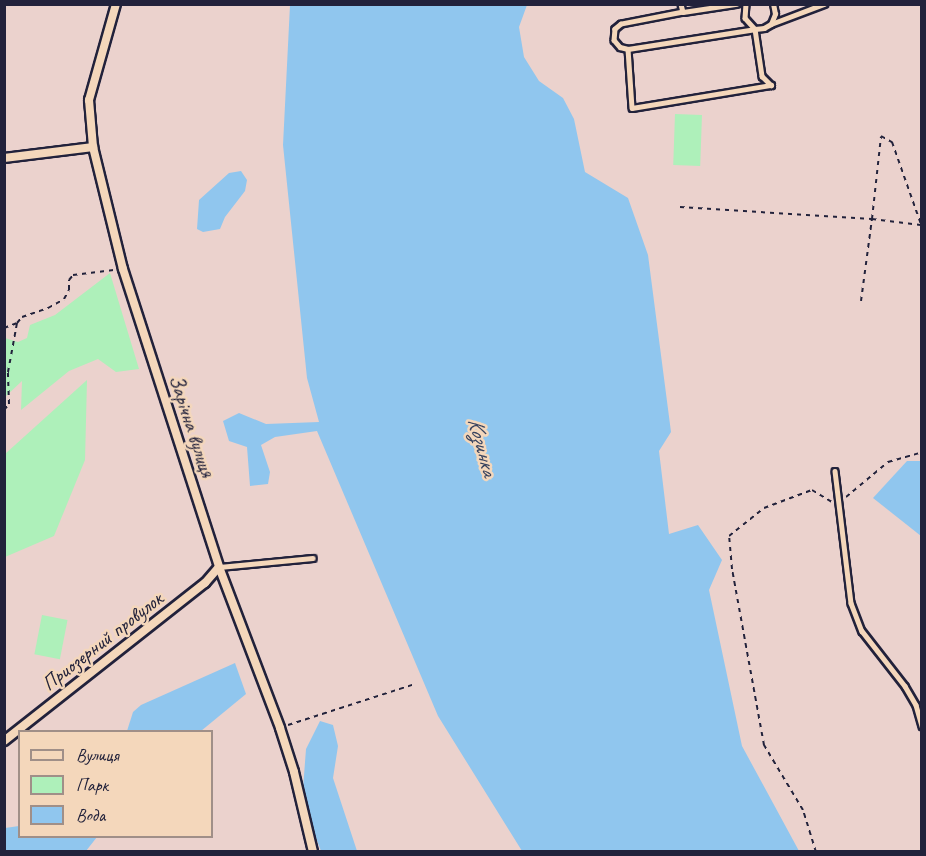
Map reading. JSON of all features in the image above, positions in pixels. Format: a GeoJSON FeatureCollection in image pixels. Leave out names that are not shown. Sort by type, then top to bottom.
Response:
{"type":"FeatureCollection","features":[{"type":"Feature","properties":{"kind":"street","name":"Зарічна вулиця"},"geometry":{"type":"LineString","coordinates":[[116,4],[89,100],[93,147],[123,269],[219,567],[280,728],[294,772],[313,852]]}},
{"type":"Feature","properties":{"kind":"street"},"geometry":{"type":"LineString","coordinates":[[4,158],[93,147]]}},
{"type":"Feature","properties":{"kind":"street","name":"Приозерний провулок"},"geometry":{"type":"LineString","coordinates":[[4,741],[205,583],[219,567]]}},
{"type":"Feature","properties":{"kind":"lane"},"geometry":{"type":"LineString","coordinates":[[681,4],[683,12]]}},
{"type":"Feature","properties":{"kind":"lane"},"geometry":{"type":"LineString","coordinates":[[736,4],[621,24],[615,29],[614,40],[620,47],[628,49],[755,29],[824,4]]}},
{"type":"Feature","properties":{"kind":"lane"},"geometry":{"type":"LineString","coordinates":[[628,49],[632,108],[771,85],[762,76],[755,29],[745,18],[746,4]]}},
{"type":"Feature","properties":{"kind":"lane"},"geometry":{"type":"LineString","coordinates":[[771,24],[775,14],[772,4]]}},
{"type":"Feature","properties":{"kind":"lane"},"geometry":{"type":"LineString","coordinates":[[835,471],[837,505],[851,603],[862,632],[905,686],[916,705],[921,726]]}},
{"type":"Feature","properties":{"kind":"lane"},"geometry":{"type":"LineString","coordinates":[[219,567],[314,558]]}},
{"type":"Feature","properties":{"kind":"path"},"geometry":{"type":"LineString","coordinates":[[680,207],[872,219],[921,226],[892,142],[880,136],[872,219],[861,301]]}},
{"type":"Feature","properties":{"kind":"path"},"geometry":{"type":"LineString","coordinates":[[4,328],[17,323],[22,317],[64,299],[73,274],[123,269]]}},
{"type":"Feature","properties":{"kind":"path"},"geometry":{"type":"LineString","coordinates":[[4,410],[9,404],[8,372],[17,323]]}},
{"type":"Feature","properties":{"kind":"path"},"geometry":{"type":"LineString","coordinates":[[816,852],[803,810],[764,745],[732,569],[729,536],[764,508],[812,490],[837,505],[888,462],[921,452]]}},
{"type":"Feature","properties":{"kind":"path"},"geometry":{"type":"LineString","coordinates":[[280,728],[415,684]]}},
{"type":"Feature","properties":{"kind":"green space"},"geometry":{"type":"Polygon","coordinates":[[[675,114],[702,115],[700,166],[673,165],[675,114]]]}},
{"type":"Feature","properties":{"kind":"green space"},"geometry":{"type":"Polygon","coordinates":[[[110,273],[139,369],[116,372],[98,359],[69,371],[21,410],[22,381],[6,396],[5,392],[5,338],[18,342],[27,338],[30,325],[55,315],[110,273]]]}},
{"type":"Feature","properties":{"kind":"green space"},"geometry":{"type":"Polygon","coordinates":[[[87,380],[85,460],[54,536],[5,557],[5,454],[87,380]]]}},
{"type":"Feature","properties":{"kind":"green space"},"geometry":{"type":"Polygon","coordinates":[[[42,615],[68,620],[60,659],[34,654],[42,615]]]}},
{"type":"Feature","properties":{"kind":"water","name":"Козинка"},"geometry":{"type":"Polygon","coordinates":[[[290,5],[527,5],[519,27],[524,57],[539,81],[563,98],[574,119],[585,172],[628,198],[648,255],[671,432],[659,451],[669,534],[698,525],[722,560],[709,590],[742,746],[799,851],[522,851],[438,716],[317,431],[275,437],[261,445],[270,472],[268,484],[250,486],[247,447],[229,441],[223,421],[239,413],[266,424],[319,422],[307,378],[283,145],[290,5]]]}},
{"type":"Feature","properties":{"kind":"water"},"geometry":{"type":"Polygon","coordinates":[[[241,171],[247,180],[245,191],[225,217],[220,229],[203,232],[197,229],[199,200],[229,173],[241,171]]]}},
{"type":"Feature","properties":{"kind":"water"},"geometry":{"type":"Polygon","coordinates":[[[907,461],[921,461],[921,536],[873,498],[907,461]]]}},
{"type":"Feature","properties":{"kind":"water"},"geometry":{"type":"Polygon","coordinates":[[[235,663],[246,694],[202,730],[127,730],[133,712],[141,705],[235,663]]]}},
{"type":"Feature","properties":{"kind":"water"},"geometry":{"type":"Polygon","coordinates":[[[320,721],[333,725],[338,746],[333,778],[357,851],[321,851],[302,802],[306,749],[320,721]]]}},
{"type":"Feature","properties":{"kind":"water"},"geometry":{"type":"Polygon","coordinates":[[[18,826],[18,838],[96,838],[86,851],[5,851],[5,828],[18,826]]]}}]}
